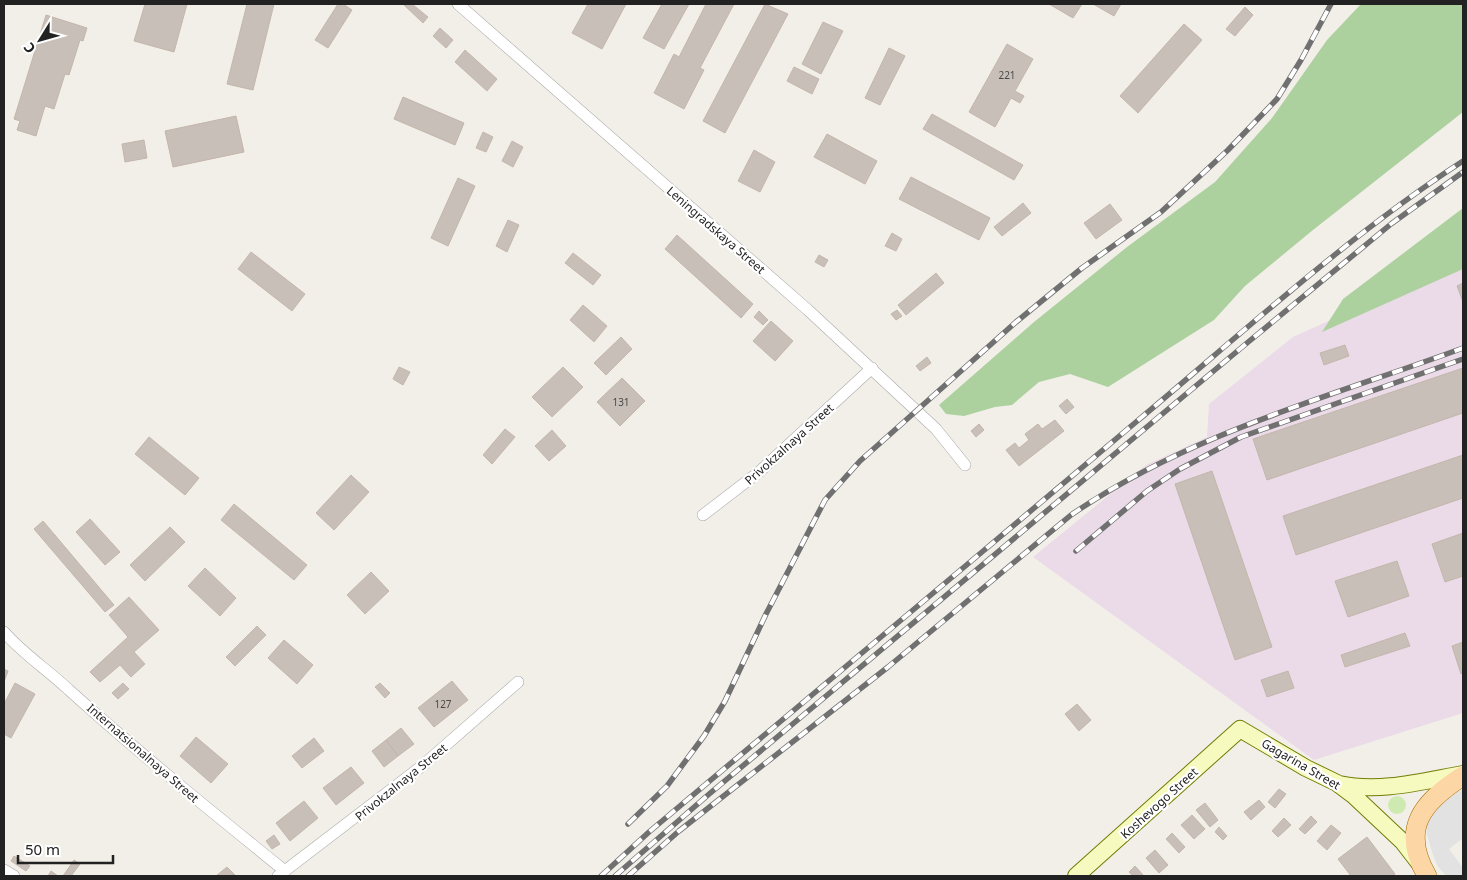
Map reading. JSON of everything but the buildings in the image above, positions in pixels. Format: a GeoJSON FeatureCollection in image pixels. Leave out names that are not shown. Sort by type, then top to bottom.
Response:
{"type":"FeatureCollection","features":[{"type":"Feature","properties":{"kind":"main road","name":"Gagarina Street"},"geometry":{"type":"LineString","coordinates":[[1425,872],[1416,853],[1414,838],[1416,823],[1421,813],[1438,793],[1463,775]]}},
{"type":"Feature","properties":{"kind":"street","name":"Leningradskaya Street"},"geometry":{"type":"LineString","coordinates":[[458,4],[872,368],[936,429],[964,465]]}},
{"type":"Feature","properties":{"kind":"street","name":"Privokzalnaya Street"},"geometry":{"type":"LineString","coordinates":[[702,515],[759,472],[872,368]]}},
{"type":"Feature","properties":{"kind":"street","name":"Internatsionalnaya Street"},"geometry":{"type":"LineString","coordinates":[[4,632],[16,646],[57,678],[130,744],[281,874]]}},
{"type":"Feature","properties":{"kind":"street","name":"Privokzalnaya Street"},"geometry":{"type":"LineString","coordinates":[[281,874],[422,766],[518,682]]}},
{"type":"Feature","properties":{"kind":"street","name":"Gagarina Street"},"geometry":{"type":"LineString","coordinates":[[1240,729],[1306,768],[1337,783],[1353,795],[1403,842],[1425,872]]}},
{"type":"Feature","properties":{"kind":"street","name":"Koshevogo Street"},"geometry":{"type":"LineString","coordinates":[[1076,876],[1240,729]]}},
{"type":"Feature","properties":{"kind":"street"},"geometry":{"type":"LineString","coordinates":[[1337,783],[1354,787],[1377,787],[1463,775]]}},
{"type":"Feature","properties":{"kind":"street"},"geometry":{"type":"LineString","coordinates":[[4,870],[14,876]]}},
{"type":"Feature","properties":{"kind":"shaded area"},"geometry":{"type":"Polygon","coordinates":[[[1463,260],[1463,713],[1314,760],[1033,557],[1146,465],[1207,437],[1209,404],[1293,337],[1463,260]]]}},
{"type":"Feature","properties":{"kind":"shaded area"},"geometry":{"type":"Polygon","coordinates":[[[1463,789],[1463,838],[1449,849],[1463,868],[1463,876],[1446,876],[1437,865],[1432,852],[1427,834],[1427,821],[1433,808],[1463,789]]]}},
{"type":"Feature","properties":{"kind":"green space"},"geometry":{"type":"Polygon","coordinates":[[[1361,4],[1463,4],[1463,112],[1245,286],[1214,320],[1108,387],[1070,374],[1039,382],[1012,405],[995,407],[964,416],[946,414],[939,405],[1034,322],[1127,247],[1215,182],[1272,118],[1327,40],[1361,4]]]}},
{"type":"Feature","properties":{"kind":"green space"},"geometry":{"type":"Polygon","coordinates":[[[1463,208],[1463,269],[1322,332],[1343,299],[1463,208]]]}},
{"type":"Feature","properties":{"kind":"green space"},"geometry":{"type":"Polygon","coordinates":[[[1397,796],[1403,799],[1406,805],[1403,811],[1397,814],[1391,811],[1388,805],[1391,799],[1397,796]]]}},
{"type":"Feature","properties":{"kind":"railway"},"geometry":{"type":"LineString","coordinates":[[628,824],[667,786],[704,736],[725,701],[766,614],[825,500],[860,461],[1016,322],[1082,268],[1161,212],[1228,150],[1277,99],[1301,60],[1331,4]]}},
{"type":"Feature","properties":{"kind":"railway"},"geometry":{"type":"LineString","coordinates":[[601,876],[649,832],[1296,286],[1379,221],[1463,161]]}},
{"type":"Feature","properties":{"kind":"railway"},"geometry":{"type":"LineString","coordinates":[[615,876],[708,795],[1247,343],[1391,224],[1463,172]]}},
{"type":"Feature","properties":{"kind":"railway"},"geometry":{"type":"LineString","coordinates":[[628,876],[679,831],[888,667],[1071,515],[1117,486],[1164,461],[1212,439],[1262,419],[1463,348]]}},
{"type":"Feature","properties":{"kind":"railway"},"geometry":{"type":"LineString","coordinates":[[1076,551],[1147,491],[1180,469],[1241,437],[1463,359]]}}]}
